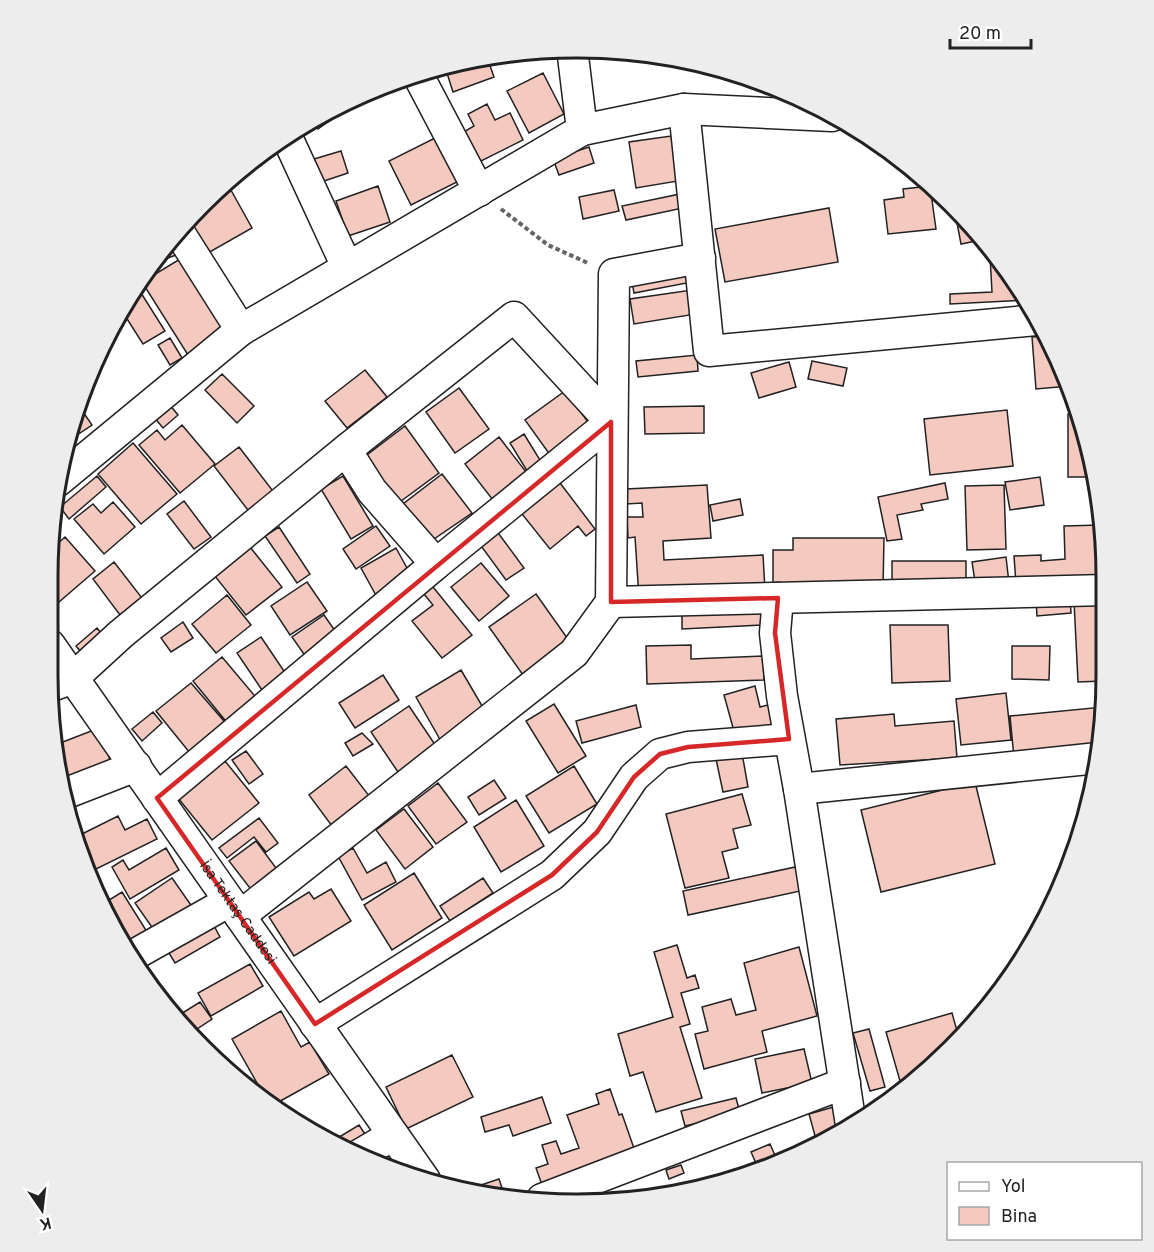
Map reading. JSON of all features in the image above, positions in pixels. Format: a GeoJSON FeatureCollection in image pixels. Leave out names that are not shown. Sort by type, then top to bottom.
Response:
{"type":"FeatureCollection","features":[{"type":"Feature","properties":{"kind":"street"},"geometry":{"type":"LineString","coordinates":[[573,58],[582,130]]}},
{"type":"Feature","properties":{"kind":"street"},"geometry":{"type":"LineString","coordinates":[[422,82],[479,191]]}},
{"type":"Feature","properties":{"kind":"street"},"geometry":{"type":"LineString","coordinates":[[684,110],[709,351],[1027,321]]}},
{"type":"Feature","properties":{"kind":"street"},"geometry":{"type":"LineString","coordinates":[[69,472],[241,330],[582,130],[684,110],[812,115]]}},
{"type":"Feature","properties":{"kind":"street"},"geometry":{"type":"LineString","coordinates":[[291,145],[347,267]]}},
{"type":"Feature","properties":{"kind":"street"},"geometry":{"type":"LineString","coordinates":[[184,239],[241,330]]}},
{"type":"Feature","properties":{"kind":"street"},"geometry":{"type":"LineString","coordinates":[[140,953],[234,909],[574,653],[611,602],[614,274],[700,258]]}},
{"type":"Feature","properties":{"kind":"street"},"geometry":{"type":"LineString","coordinates":[[61,682],[346,450],[514,317],[611,422]]}},
{"type":"Feature","properties":{"kind":"street"},"geometry":{"type":"LineString","coordinates":[[157,798],[436,564],[611,422]]}},
{"type":"Feature","properties":{"kind":"street"},"geometry":{"type":"LineString","coordinates":[[346,450],[372,491],[436,564]]}},
{"type":"Feature","properties":{"kind":"street"},"geometry":{"type":"LineString","coordinates":[[611,602],[1096,590]]}},
{"type":"Feature","properties":{"kind":"street"},"geometry":{"type":"LineString","coordinates":[[778,598],[775,633],[782,696],[799,789],[850,1116]]}},
{"type":"Feature","properties":{"kind":"street","name":"İsa Tektaş Caddesi"},"geometry":{"type":"LineString","coordinates":[[61,682],[136,766],[416,1168]]}},
{"type":"Feature","properties":{"kind":"street"},"geometry":{"type":"LineString","coordinates":[[315,1024],[552,875],[597,832],[634,777],[660,754],[688,747],[789,739]]}},
{"type":"Feature","properties":{"kind":"street"},"geometry":{"type":"LineString","coordinates":[[799,789],[1089,759]]}},
{"type":"Feature","properties":{"kind":"street"},"geometry":{"type":"LineString","coordinates":[[72,791],[136,766]]}},
{"type":"Feature","properties":{"kind":"street"},"geometry":{"type":"LineString","coordinates":[[561,1193],[845,1083]]}},
{"type":"Feature","properties":{"kind":"street"},"geometry":{"type":"LineString","coordinates":[[368,1149],[393,1135]]}},
{"type":"Feature","properties":{"kind":"path"},"geometry":{"type":"LineString","coordinates":[[479,191],[548,245],[614,274]]}},
{"type":"Feature","properties":{"kind":"highlighted area"},"geometry":{"type":"Polygon","coordinates":[[[611,422],[611,602],[778,598],[775,633],[789,739],[688,747],[660,754],[634,777],[597,832],[552,875],[315,1024],[157,798],[611,422]]]}},
{"type":"Feature","properties":{"kind":"building"},"geometry":{"type":"Polygon","coordinates":[[[490,66],[494,77],[453,92],[448,75],[490,66]]]}},
{"type":"Feature","properties":{"kind":"building"},"geometry":{"type":"Polygon","coordinates":[[[543,73],[564,114],[529,133],[507,91],[543,73]]]}},
{"type":"Feature","properties":{"kind":"building"},"geometry":{"type":"Polygon","coordinates":[[[487,104],[495,120],[510,113],[523,140],[477,163],[462,133],[474,126],[468,114],[487,104]]]}},
{"type":"Feature","properties":{"kind":"building"},"geometry":{"type":"Polygon","coordinates":[[[671,136],[678,181],[636,188],[629,142],[671,136]]]}},
{"type":"Feature","properties":{"kind":"building"},"geometry":{"type":"Polygon","coordinates":[[[435,138],[457,182],[411,205],[389,161],[435,138]]]}},
{"type":"Feature","properties":{"kind":"building"},"geometry":{"type":"Polygon","coordinates":[[[589,147],[594,163],[559,175],[553,159],[589,147]]]}},
{"type":"Feature","properties":{"kind":"building"},"geometry":{"type":"Polygon","coordinates":[[[341,151],[348,173],[321,182],[314,159],[341,151]]]}},
{"type":"Feature","properties":{"kind":"building"},"geometry":{"type":"Polygon","coordinates":[[[378,186],[390,222],[348,236],[336,201],[378,186]]]}},
{"type":"Feature","properties":{"kind":"building"},"geometry":{"type":"Polygon","coordinates":[[[919,187],[932,199],[936,229],[888,234],[884,200],[904,197],[903,189],[919,187]]]}},
{"type":"Feature","properties":{"kind":"building"},"geometry":{"type":"Polygon","coordinates":[[[614,190],[619,211],[583,219],[579,197],[614,190]]]}},
{"type":"Feature","properties":{"kind":"building"},"geometry":{"type":"Polygon","coordinates":[[[231,191],[252,228],[208,253],[194,228],[231,191]]]}},
{"type":"Feature","properties":{"kind":"building"},"geometry":{"type":"Polygon","coordinates":[[[680,194],[683,208],[626,220],[622,206],[680,194]]]}},
{"type":"Feature","properties":{"kind":"building"},"geometry":{"type":"Polygon","coordinates":[[[829,208],[838,262],[725,282],[715,229],[829,208]]]}},
{"type":"Feature","properties":{"kind":"building"},"geometry":{"type":"Polygon","coordinates":[[[957,224],[972,242],[961,244],[957,224]]]}},
{"type":"Feature","properties":{"kind":"building"},"geometry":{"type":"Polygon","coordinates":[[[180,259],[225,333],[188,355],[146,289],[158,272],[180,259]]]}},
{"type":"Feature","properties":{"kind":"building"},"geometry":{"type":"Polygon","coordinates":[[[990,264],[1015,301],[950,304],[950,294],[992,292],[990,264]]]}},
{"type":"Feature","properties":{"kind":"building"},"geometry":{"type":"Polygon","coordinates":[[[690,270],[692,282],[634,293],[632,281],[690,270]]]}},
{"type":"Feature","properties":{"kind":"building"},"geometry":{"type":"Polygon","coordinates":[[[692,290],[696,314],[634,324],[630,299],[692,290]]]}},
{"type":"Feature","properties":{"kind":"building"},"geometry":{"type":"Polygon","coordinates":[[[142,295],[165,331],[143,344],[127,319],[142,295]]]}},
{"type":"Feature","properties":{"kind":"building"},"geometry":{"type":"Polygon","coordinates":[[[1032,337],[1036,337],[1059,387],[1036,389],[1032,337]]]}},
{"type":"Feature","properties":{"kind":"building"},"geometry":{"type":"Polygon","coordinates":[[[170,338],[182,358],[170,365],[158,345],[170,338]]]}},
{"type":"Feature","properties":{"kind":"building"},"geometry":{"type":"Polygon","coordinates":[[[697,355],[698,371],[638,377],[636,361],[697,355]]]}},
{"type":"Feature","properties":{"kind":"building"},"geometry":{"type":"Polygon","coordinates":[[[812,361],[847,368],[843,386],[808,379],[812,361]]]}},
{"type":"Feature","properties":{"kind":"building"},"geometry":{"type":"Polygon","coordinates":[[[789,362],[796,387],[759,398],[751,373],[789,362]]]}},
{"type":"Feature","properties":{"kind":"building"},"geometry":{"type":"Polygon","coordinates":[[[365,370],[387,397],[347,428],[325,401],[365,370]]]}},
{"type":"Feature","properties":{"kind":"building"},"geometry":{"type":"Polygon","coordinates":[[[222,374],[254,406],[237,423],[205,390],[222,374]]]}},
{"type":"Feature","properties":{"kind":"building"},"geometry":{"type":"Polygon","coordinates":[[[459,388],[489,429],[455,453],[426,412],[459,388]]]}},
{"type":"Feature","properties":{"kind":"building"},"geometry":{"type":"Polygon","coordinates":[[[565,391],[594,430],[553,459],[525,420],[565,391]]]}},
{"type":"Feature","properties":{"kind":"building"},"geometry":{"type":"Polygon","coordinates":[[[169,404],[178,415],[163,428],[154,417],[169,404]]]}},
{"type":"Feature","properties":{"kind":"building"},"geometry":{"type":"Polygon","coordinates":[[[704,406],[704,433],[645,434],[644,407],[704,406]]]}},
{"type":"Feature","properties":{"kind":"building"},"geometry":{"type":"Polygon","coordinates":[[[1007,410],[1013,466],[930,475],[924,419],[1007,410]]]}},
{"type":"Feature","properties":{"kind":"building"},"geometry":{"type":"Polygon","coordinates":[[[85,414],[92,425],[79,434],[85,414]]]}},
{"type":"Feature","properties":{"kind":"building"},"geometry":{"type":"Polygon","coordinates":[[[1068,414],[1069,414],[1086,477],[1068,477],[1068,414]]]}},
{"type":"Feature","properties":{"kind":"building"},"geometry":{"type":"Polygon","coordinates":[[[182,425],[215,464],[180,493],[139,445],[157,430],[165,440],[182,425]]]}},
{"type":"Feature","properties":{"kind":"building"},"geometry":{"type":"Polygon","coordinates":[[[405,426],[439,473],[393,507],[359,461],[405,426]]]}},
{"type":"Feature","properties":{"kind":"building"},"geometry":{"type":"Polygon","coordinates":[[[524,434],[543,465],[529,474],[510,443],[524,434]]]}},
{"type":"Feature","properties":{"kind":"building"},"geometry":{"type":"Polygon","coordinates":[[[499,437],[530,477],[496,504],[465,464],[499,437]]]}},
{"type":"Feature","properties":{"kind":"building"},"geometry":{"type":"Polygon","coordinates":[[[133,443],[177,494],[141,524],[98,474],[133,443]]]}},
{"type":"Feature","properties":{"kind":"building"},"geometry":{"type":"Polygon","coordinates":[[[239,447],[276,495],[251,514],[214,466],[239,447]]]}},
{"type":"Feature","properties":{"kind":"building"},"geometry":{"type":"Polygon","coordinates":[[[442,474],[472,513],[431,541],[403,504],[442,474]]]}},
{"type":"Feature","properties":{"kind":"building"},"geometry":{"type":"Polygon","coordinates":[[[97,476],[106,487],[69,519],[63,511],[64,504],[97,476]]]}},
{"type":"Feature","properties":{"kind":"building"},"geometry":{"type":"Polygon","coordinates":[[[343,476],[373,526],[351,539],[321,489],[343,476]]]}},
{"type":"Feature","properties":{"kind":"building"},"geometry":{"type":"Polygon","coordinates":[[[1040,477],[1044,505],[1010,510],[1005,482],[1040,477]]]}},
{"type":"Feature","properties":{"kind":"building"},"geometry":{"type":"Polygon","coordinates":[[[557,479],[595,529],[586,536],[578,526],[550,549],[518,509],[557,479]]]}},
{"type":"Feature","properties":{"kind":"building"},"geometry":{"type":"Polygon","coordinates":[[[945,483],[948,499],[921,504],[923,510],[897,515],[902,539],[887,541],[878,497],[945,483]]]}},
{"type":"Feature","properties":{"kind":"building"},"geometry":{"type":"Polygon","coordinates":[[[707,485],[711,538],[663,541],[664,560],[763,555],[765,590],[639,598],[635,537],[628,538],[627,517],[643,517],[642,503],[626,504],[626,489],[707,485]]]}},
{"type":"Feature","properties":{"kind":"building"},"geometry":{"type":"Polygon","coordinates":[[[1004,485],[1006,549],[967,550],[965,486],[1004,485]]]}},
{"type":"Feature","properties":{"kind":"building"},"geometry":{"type":"Polygon","coordinates":[[[740,499],[743,515],[713,521],[710,505],[740,499]]]}},
{"type":"Feature","properties":{"kind":"building"},"geometry":{"type":"Polygon","coordinates":[[[184,501],[211,537],[194,549],[167,514],[184,501]]]}},
{"type":"Feature","properties":{"kind":"building"},"geometry":{"type":"Polygon","coordinates":[[[113,502],[135,527],[104,554],[74,519],[93,504],[101,513],[113,502]]]}},
{"type":"Feature","properties":{"kind":"building"},"geometry":{"type":"Polygon","coordinates":[[[1092,525],[1096,578],[1016,584],[1014,556],[1041,555],[1041,561],[1065,559],[1064,526],[1092,525]]]}},
{"type":"Feature","properties":{"kind":"building"},"geometry":{"type":"Polygon","coordinates":[[[376,526],[390,546],[356,569],[343,549],[376,526]]]}},
{"type":"Feature","properties":{"kind":"building"},"geometry":{"type":"Polygon","coordinates":[[[493,526],[524,568],[506,580],[476,539],[493,526]]]}},
{"type":"Feature","properties":{"kind":"building"},"geometry":{"type":"Polygon","coordinates":[[[279,527],[310,574],[297,583],[265,536],[279,527]]]}},
{"type":"Feature","properties":{"kind":"building"},"geometry":{"type":"Polygon","coordinates":[[[65,537],[95,571],[58,603],[58,577],[60,541],[65,537]]]}},
{"type":"Feature","properties":{"kind":"building"},"geometry":{"type":"Polygon","coordinates":[[[793,538],[884,538],[883,589],[773,589],[773,550],[793,550],[793,538]]]}},
{"type":"Feature","properties":{"kind":"building"},"geometry":{"type":"Polygon","coordinates":[[[250,547],[282,587],[246,615],[214,575],[250,547]]]}},
{"type":"Feature","properties":{"kind":"building"},"geometry":{"type":"Polygon","coordinates":[[[396,548],[413,579],[378,599],[361,568],[396,548]]]}},
{"type":"Feature","properties":{"kind":"building"},"geometry":{"type":"Polygon","coordinates":[[[1006,557],[1009,583],[976,588],[972,562],[1006,557]]]}},
{"type":"Feature","properties":{"kind":"building"},"geometry":{"type":"Polygon","coordinates":[[[892,561],[966,561],[966,588],[892,588],[892,561]]]}},
{"type":"Feature","properties":{"kind":"building"},"geometry":{"type":"Polygon","coordinates":[[[114,562],[142,598],[120,615],[93,579],[114,562]]]}},
{"type":"Feature","properties":{"kind":"building"},"geometry":{"type":"Polygon","coordinates":[[[481,563],[509,596],[479,621],[451,587],[481,563]]]}},
{"type":"Feature","properties":{"kind":"building"},"geometry":{"type":"Polygon","coordinates":[[[307,582],[327,611],[290,635],[271,606],[307,582]]]}},
{"type":"Feature","properties":{"kind":"building"},"geometry":{"type":"Polygon","coordinates":[[[433,587],[472,635],[442,658],[412,621],[433,605],[424,594],[433,587]]]}},
{"type":"Feature","properties":{"kind":"building"},"geometry":{"type":"Polygon","coordinates":[[[536,594],[570,642],[523,675],[489,627],[536,594]]]}},
{"type":"Feature","properties":{"kind":"building"},"geometry":{"type":"Polygon","coordinates":[[[227,595],[251,625],[216,653],[192,624],[227,595]]]}},
{"type":"Feature","properties":{"kind":"building"},"geometry":{"type":"Polygon","coordinates":[[[1070,597],[1071,613],[1037,616],[1036,600],[1070,597]]]}},
{"type":"Feature","properties":{"kind":"building"},"geometry":{"type":"Polygon","coordinates":[[[1096,600],[1096,681],[1078,682],[1074,601],[1096,600]]]}},
{"type":"Feature","properties":{"kind":"building"},"geometry":{"type":"Polygon","coordinates":[[[761,607],[762,625],[682,629],[682,610],[761,607]]]}},
{"type":"Feature","properties":{"kind":"building"},"geometry":{"type":"Polygon","coordinates":[[[324,615],[340,638],[308,660],[292,637],[324,615]]]}},
{"type":"Feature","properties":{"kind":"building"},"geometry":{"type":"Polygon","coordinates":[[[183,622],[193,638],[171,652],[161,638],[183,622]]]}},
{"type":"Feature","properties":{"kind":"building"},"geometry":{"type":"Polygon","coordinates":[[[890,625],[948,625],[950,681],[892,683],[890,625]]]}},
{"type":"Feature","properties":{"kind":"building"},"geometry":{"type":"Polygon","coordinates":[[[97,628],[109,643],[88,660],[76,646],[97,628]]]}},
{"type":"Feature","properties":{"kind":"building"},"geometry":{"type":"Polygon","coordinates":[[[261,637],[290,680],[266,696],[237,653],[261,637]]]}},
{"type":"Feature","properties":{"kind":"building"},"geometry":{"type":"Polygon","coordinates":[[[691,645],[691,659],[763,656],[764,680],[647,684],[646,646],[691,645]]]}},
{"type":"Feature","properties":{"kind":"building"},"geometry":{"type":"Polygon","coordinates":[[[1012,646],[1050,646],[1049,680],[1012,679],[1012,646]]]}},
{"type":"Feature","properties":{"kind":"building"},"geometry":{"type":"Polygon","coordinates":[[[222,657],[259,701],[229,725],[193,681],[222,657]]]}},
{"type":"Feature","properties":{"kind":"building"},"geometry":{"type":"Polygon","coordinates":[[[461,670],[488,716],[442,743],[416,697],[461,670]]]}},
{"type":"Feature","properties":{"kind":"building"},"geometry":{"type":"Polygon","coordinates":[[[383,675],[399,700],[355,728],[339,703],[383,675]]]}},
{"type":"Feature","properties":{"kind":"building"},"geometry":{"type":"Polygon","coordinates":[[[191,683],[230,728],[194,758],[156,711],[191,683]]]}},
{"type":"Feature","properties":{"kind":"building"},"geometry":{"type":"Polygon","coordinates":[[[755,686],[760,707],[772,704],[778,724],[735,735],[724,695],[755,686]]]}},
{"type":"Feature","properties":{"kind":"building"},"geometry":{"type":"Polygon","coordinates":[[[1006,693],[1011,740],[961,745],[956,699],[1006,693]]]}},
{"type":"Feature","properties":{"kind":"building"},"geometry":{"type":"Polygon","coordinates":[[[554,704],[586,756],[558,773],[526,721],[554,704]]]}},
{"type":"Feature","properties":{"kind":"building"},"geometry":{"type":"Polygon","coordinates":[[[636,705],[641,727],[582,743],[576,721],[636,705]]]}},
{"type":"Feature","properties":{"kind":"building"},"geometry":{"type":"Polygon","coordinates":[[[409,706],[438,749],[400,775],[371,732],[409,706]]]}},
{"type":"Feature","properties":{"kind":"building"},"geometry":{"type":"Polygon","coordinates":[[[1094,708],[1090,750],[1014,758],[1010,716],[1094,708]]]}},
{"type":"Feature","properties":{"kind":"building"},"geometry":{"type":"Polygon","coordinates":[[[153,712],[162,723],[142,741],[132,729],[153,712]]]}},
{"type":"Feature","properties":{"kind":"building"},"geometry":{"type":"Polygon","coordinates":[[[894,714],[895,726],[954,721],[957,758],[840,765],[836,719],[894,714]]]}},
{"type":"Feature","properties":{"kind":"building"},"geometry":{"type":"Polygon","coordinates":[[[99,728],[112,766],[69,782],[63,742],[99,728]]]}},
{"type":"Feature","properties":{"kind":"building"},"geometry":{"type":"Polygon","coordinates":[[[362,733],[373,744],[353,756],[345,743],[362,733]]]}},
{"type":"Feature","properties":{"kind":"building"},"geometry":{"type":"Polygon","coordinates":[[[246,751],[263,774],[249,784],[232,760],[246,751]]]}},
{"type":"Feature","properties":{"kind":"building"},"geometry":{"type":"Polygon","coordinates":[[[742,753],[748,787],[723,792],[716,759],[742,753]]]}},
{"type":"Feature","properties":{"kind":"building"},"geometry":{"type":"Polygon","coordinates":[[[225,761],[259,803],[212,840],[178,798],[225,761]]]}},
{"type":"Feature","properties":{"kind":"building"},"geometry":{"type":"Polygon","coordinates":[[[346,766],[370,797],[332,826],[309,795],[346,766]]]}},
{"type":"Feature","properties":{"kind":"building"},"geometry":{"type":"Polygon","coordinates":[[[574,766],[597,804],[549,833],[526,796],[574,766]]]}},
{"type":"Feature","properties":{"kind":"building"},"geometry":{"type":"Polygon","coordinates":[[[494,780],[506,798],[479,815],[468,797],[494,780]]]}},
{"type":"Feature","properties":{"kind":"building"},"geometry":{"type":"Polygon","coordinates":[[[975,782],[995,864],[881,892],[861,810],[975,782]]]}},
{"type":"Feature","properties":{"kind":"building"},"geometry":{"type":"Polygon","coordinates":[[[438,783],[467,822],[436,844],[408,806],[438,783]]]}},
{"type":"Feature","properties":{"kind":"building"},"geometry":{"type":"Polygon","coordinates":[[[742,794],[751,825],[733,829],[738,848],[722,852],[729,878],[685,888],[666,814],[742,794]]]}},
{"type":"Feature","properties":{"kind":"building"},"geometry":{"type":"Polygon","coordinates":[[[516,800],[544,846],[501,872],[474,827],[516,800]]]}},
{"type":"Feature","properties":{"kind":"building"},"geometry":{"type":"Polygon","coordinates":[[[404,809],[433,847],[405,869],[376,830],[404,809]]]}},
{"type":"Feature","properties":{"kind":"building"},"geometry":{"type":"Polygon","coordinates":[[[118,816],[125,830],[147,819],[157,839],[96,869],[83,833],[118,816]]]}},
{"type":"Feature","properties":{"kind":"building"},"geometry":{"type":"Polygon","coordinates":[[[259,818],[278,843],[266,852],[254,837],[227,858],[219,848],[259,818]]]}},
{"type":"Feature","properties":{"kind":"building"},"geometry":{"type":"Polygon","coordinates":[[[256,841],[279,872],[253,892],[229,861],[256,841]]]}},
{"type":"Feature","properties":{"kind":"building"},"geometry":{"type":"Polygon","coordinates":[[[166,848],[179,870],[130,899],[112,867],[123,860],[129,870],[166,848]]]}},
{"type":"Feature","properties":{"kind":"building"},"geometry":{"type":"Polygon","coordinates":[[[353,848],[367,873],[386,862],[396,882],[362,900],[338,856],[353,848]]]}},
{"type":"Feature","properties":{"kind":"building"},"geometry":{"type":"Polygon","coordinates":[[[800,866],[805,890],[688,915],[683,891],[800,866]]]}},
{"type":"Feature","properties":{"kind":"building"},"geometry":{"type":"Polygon","coordinates":[[[414,873],[442,918],[392,950],[364,905],[414,873]]]}},
{"type":"Feature","properties":{"kind":"building"},"geometry":{"type":"Polygon","coordinates":[[[172,878],[193,908],[156,933],[135,903],[172,878]]]}},
{"type":"Feature","properties":{"kind":"building"},"geometry":{"type":"Polygon","coordinates":[[[483,878],[493,893],[450,921],[440,906],[483,878]]]}},
{"type":"Feature","properties":{"kind":"building"},"geometry":{"type":"Polygon","coordinates":[[[331,889],[351,921],[294,956],[269,917],[309,892],[314,899],[331,889]]]}},
{"type":"Feature","properties":{"kind":"building"},"geometry":{"type":"Polygon","coordinates":[[[122,892],[149,935],[134,944],[110,899],[122,892]]]}},
{"type":"Feature","properties":{"kind":"building"},"geometry":{"type":"Polygon","coordinates":[[[212,922],[220,937],[175,963],[166,948],[212,922]]]}},
{"type":"Feature","properties":{"kind":"building"},"geometry":{"type":"Polygon","coordinates":[[[677,945],[687,978],[695,975],[699,988],[681,993],[690,1024],[680,1027],[702,1098],[656,1112],[643,1072],[630,1076],[618,1034],[673,1017],[654,952],[677,945]]]}},
{"type":"Feature","properties":{"kind":"building"},"geometry":{"type":"Polygon","coordinates":[[[799,947],[817,1016],[762,1031],[767,1052],[704,1069],[695,1034],[708,1031],[702,1007],[731,999],[736,1015],[756,1010],[744,963],[799,947]]]}},
{"type":"Feature","properties":{"kind":"building"},"geometry":{"type":"Polygon","coordinates":[[[250,964],[263,986],[211,1016],[198,993],[250,964]]]}},
{"type":"Feature","properties":{"kind":"building"},"geometry":{"type":"Polygon","coordinates":[[[200,1002],[212,1019],[198,1029],[183,1012],[200,1002]]]}},
{"type":"Feature","properties":{"kind":"building"},"geometry":{"type":"Polygon","coordinates":[[[281,1011],[301,1047],[310,1042],[329,1074],[281,1100],[257,1083],[232,1039],[281,1011]]]}},
{"type":"Feature","properties":{"kind":"building"},"geometry":{"type":"Polygon","coordinates":[[[952,1013],[956,1029],[900,1080],[886,1032],[952,1013]]]}},
{"type":"Feature","properties":{"kind":"building"},"geometry":{"type":"Polygon","coordinates":[[[869,1029],[885,1087],[870,1091],[853,1033],[869,1029]]]}},
{"type":"Feature","properties":{"kind":"building"},"geometry":{"type":"Polygon","coordinates":[[[804,1049],[812,1083],[762,1093],[755,1059],[804,1049]]]}},
{"type":"Feature","properties":{"kind":"building"},"geometry":{"type":"Polygon","coordinates":[[[452,1055],[473,1097],[406,1129],[386,1087],[452,1055]]]}},
{"type":"Feature","properties":{"kind":"building"},"geometry":{"type":"Polygon","coordinates":[[[610,1089],[619,1115],[622,1114],[636,1154],[542,1185],[536,1168],[548,1164],[542,1145],[556,1141],[561,1154],[579,1148],[567,1115],[599,1104],[596,1094],[610,1089]]]}},
{"type":"Feature","properties":{"kind":"building"},"geometry":{"type":"Polygon","coordinates":[[[542,1097],[551,1123],[513,1136],[509,1125],[485,1132],[481,1117],[542,1097]]]}},
{"type":"Feature","properties":{"kind":"building"},"geometry":{"type":"Polygon","coordinates":[[[736,1098],[740,1113],[685,1126],[681,1111],[736,1098]]]}},
{"type":"Feature","properties":{"kind":"building"},"geometry":{"type":"Polygon","coordinates":[[[837,1106],[841,1121],[815,1135],[809,1114],[837,1106]]]}},
{"type":"Feature","properties":{"kind":"building"},"geometry":{"type":"Polygon","coordinates":[[[359,1125],[369,1140],[360,1146],[341,1136],[359,1125]]]}},
{"type":"Feature","properties":{"kind":"building"},"geometry":{"type":"Polygon","coordinates":[[[770,1144],[775,1154],[755,1162],[751,1152],[770,1144]]]}},
{"type":"Feature","properties":{"kind":"building"},"geometry":{"type":"Polygon","coordinates":[[[681,1165],[684,1173],[669,1179],[666,1170],[681,1165]]]}},
{"type":"Feature","properties":{"kind":"building"},"geometry":{"type":"Polygon","coordinates":[[[499,1179],[502,1188],[482,1185],[499,1179]]]}}]}
